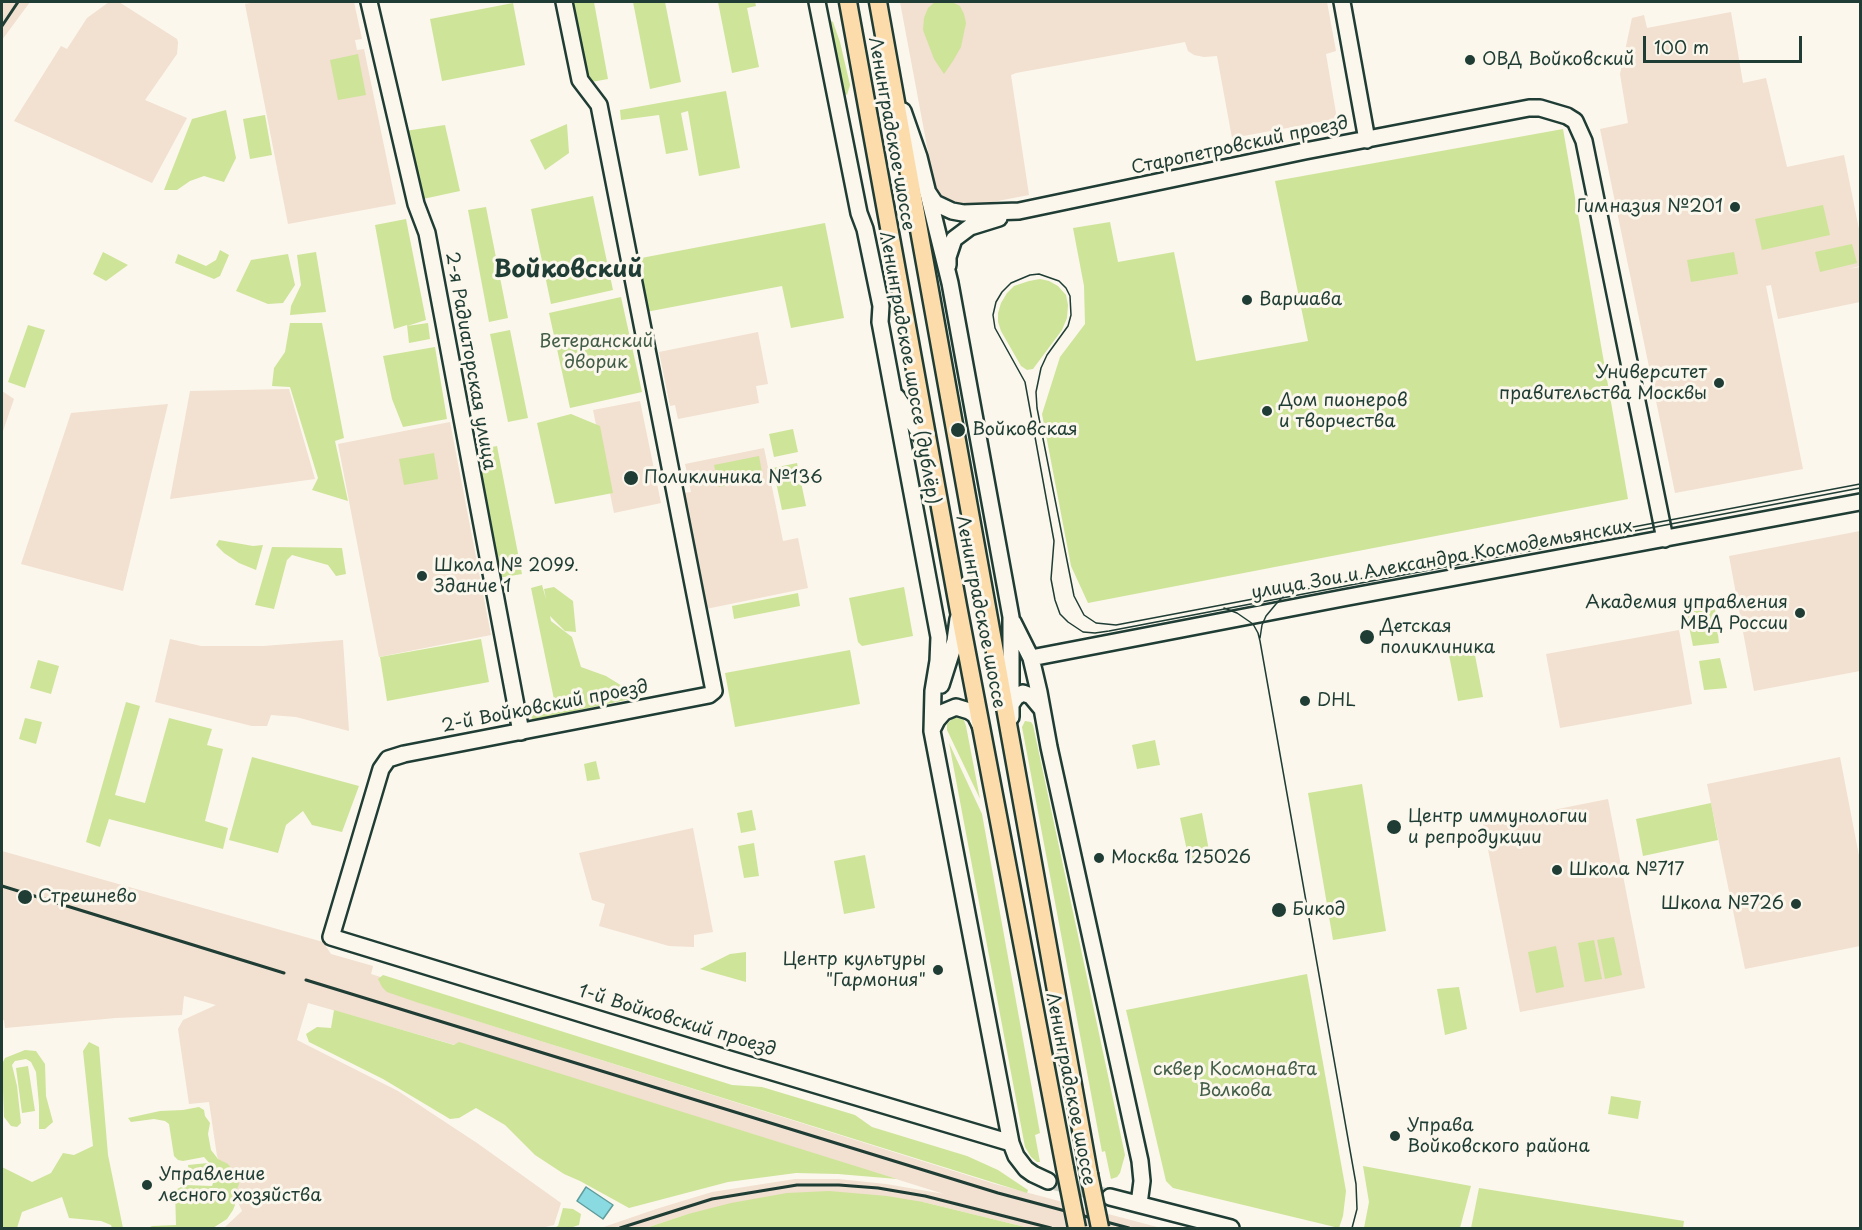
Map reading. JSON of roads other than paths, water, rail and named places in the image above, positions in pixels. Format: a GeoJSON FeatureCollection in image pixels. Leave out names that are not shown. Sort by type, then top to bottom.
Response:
{"type":"FeatureCollection","features":[{"type":"Feature","properties":{"kind":"main road","name":"Ленинградское шоссе"},"geometry":{"type":"LineString","coordinates":[[848,2],[958,606],[1077,1228]]}},
{"type":"Feature","properties":{"kind":"main road","name":"Ленинградское шоссе"},"geometry":{"type":"LineString","coordinates":[[878,2],[1100,1228]]}},
{"type":"Feature","properties":{"kind":"street","name":"2-я Радиаторская улица"},"geometry":{"type":"LineString","coordinates":[[369,2],[416,204],[427,233],[521,732]]}},
{"type":"Feature","properties":{"kind":"street","name":"2-й Войковский проезд"},"geometry":{"type":"LineString","coordinates":[[331,937],[381,769],[388,759],[709,695],[714,691],[599,105],[579,80],[564,2]]}},
{"type":"Feature","properties":{"kind":"street","name":"Ленинградское шоссе (дублёр)"},"geometry":{"type":"LineString","coordinates":[[817,2],[859,213],[865,229],[881,306],[880,322],[939,637],[933,708]]}},
{"type":"Feature","properties":{"kind":"street","name":"Старопетровский проезд"},"geometry":{"type":"LineString","coordinates":[[950,282],[948,257],[954,239],[970,227],[1019,211],[1367,140],[1341,2]]}},
{"type":"Feature","properties":{"kind":"street"},"geometry":{"type":"LineString","coordinates":[[890,70],[918,158],[950,282],[1011,617],[1010,729]]}},
{"type":"Feature","properties":{"kind":"street"},"geometry":{"type":"LineString","coordinates":[[1367,140],[1529,108],[1556,112],[1575,121],[1584,141],[1665,539]]}},
{"type":"Feature","properties":{"kind":"street","name":"Старопетровский проезд"},"geometry":{"type":"LineString","coordinates":[[927,191],[935,202],[952,211],[963,213],[1019,211]]}},
{"type":"Feature","properties":{"kind":"street"},"geometry":{"type":"LineString","coordinates":[[893,389],[930,449]]}},
{"type":"Feature","properties":{"kind":"street","name":"улица Зои и Александра Космодемьянских"},"geometry":{"type":"LineString","coordinates":[[1031,658],[1860,502]]}},
{"type":"Feature","properties":{"kind":"street"},"geometry":{"type":"LineString","coordinates":[[958,606],[956,641],[933,708],[932,730],[1011,1143],[1016,1156],[1026,1169],[1048,1180]]}},
{"type":"Feature","properties":{"kind":"street"},"geometry":{"type":"LineString","coordinates":[[1011,617],[1031,658],[1039,692],[1140,1161],[1142,1181],[1139,1204]]}},
{"type":"Feature","properties":{"kind":"street"},"geometry":{"type":"LineString","coordinates":[[1012,703],[1019,694],[1027,693],[1036,700],[1041,708]]}},
{"type":"Feature","properties":{"kind":"street"},"geometry":{"type":"LineString","coordinates":[[932,730],[944,712],[956,707],[975,715],[981,727]]}},
{"type":"Feature","properties":{"kind":"street","name":"1-й Войковский проезд"},"geometry":{"type":"LineString","coordinates":[[331,937],[1011,1143]]}},
{"type":"Feature","properties":{"kind":"street"},"geometry":{"type":"LineString","coordinates":[[1110,1197],[1231,1228]]}},
{"type":"Feature","properties":{"kind":"water"},"geometry":{"type":"Polygon","coordinates":[[[586,1187],[613,1205],[603,1219],[577,1201],[586,1187]]]}},
{"type":"Feature","properties":{"kind":"tunnel"},"geometry":{"type":"LineString","coordinates":[[1048,1181],[1104,1195]]}},
{"type":"Feature","properties":{"kind":"tram line"},"geometry":{"type":"LineString","coordinates":[[1860,484],[1116,625],[1096,623],[1084,615],[1074,596],[1037,408],[1036,392],[1041,368],[1047,355],[1068,326],[1071,315],[1070,296],[1059,281],[1039,274],[1030,275],[1011,283],[1002,292],[996,302],[993,315],[995,328],[1025,382],[1054,541],[1051,579],[1055,600],[1060,614],[1083,632],[1109,631],[1860,488]]}},
{"type":"Feature","properties":{"kind":"tram line"},"geometry":{"type":"LineString","coordinates":[[1260,638],[1266,616],[1283,597]]}},
{"type":"Feature","properties":{"kind":"tram line"},"geometry":{"type":"LineString","coordinates":[[1224,608],[1237,613],[1253,624],[1260,641],[1356,1184],[1357,1209],[1352,1228]]}},
{"type":"Feature","properties":{"kind":"railway"},"geometry":{"type":"LineString","coordinates":[[2,26],[18,2]]}},
{"type":"Feature","properties":{"kind":"railway"},"geometry":{"type":"LineString","coordinates":[[2,886],[284,973]]}},
{"type":"Feature","properties":{"kind":"railway"},"geometry":{"type":"LineString","coordinates":[[306,980],[998,1193],[1129,1228]]}},
{"type":"Feature","properties":{"kind":"railway"},"geometry":{"type":"LineString","coordinates":[[620,1228],[712,1199],[797,1185],[878,1188],[925,1196],[1051,1228]]}},
{"type":"Feature","properties":{"kind":"place","name":"ОВД Войковский"},"geometry":{"type":"Point","coordinates":[1470,60]}},
{"type":"Feature","properties":{"kind":"place","name":"Гимназия №201"},"geometry":{"type":"Point","coordinates":[1735,207]}},
{"type":"Feature","properties":{"kind":"place","name":"Варшава"},"geometry":{"type":"Point","coordinates":[1247,300]}},
{"type":"Feature","properties":{"kind":"place","name":"Университет правительства Москвы"},"geometry":{"type":"Point","coordinates":[1719,383]}},
{"type":"Feature","properties":{"kind":"place","name":"Дом пионеров и творчества"},"geometry":{"type":"Point","coordinates":[1267,411]}},
{"type":"Feature","properties":{"kind":"place","name":"Войковская"},"geometry":{"type":"Point","coordinates":[958,430]}},
{"type":"Feature","properties":{"kind":"place","name":"Поликлиника №136"},"geometry":{"type":"Point","coordinates":[631,478]}},
{"type":"Feature","properties":{"kind":"place","name":"Школа № 2099. Здание 1"},"geometry":{"type":"Point","coordinates":[422,576]}},
{"type":"Feature","properties":{"kind":"place","name":"Академия управления МВД России"},"geometry":{"type":"Point","coordinates":[1800,613]}},
{"type":"Feature","properties":{"kind":"place","name":"Детская поликлиника"},"geometry":{"type":"Point","coordinates":[1367,637]}},
{"type":"Feature","properties":{"kind":"place","name":"DHL"},"geometry":{"type":"Point","coordinates":[1305,701]}},
{"type":"Feature","properties":{"kind":"place","name":"Центр иммунологии и репродукции"},"geometry":{"type":"Point","coordinates":[1394,827]}},
{"type":"Feature","properties":{"kind":"place","name":"Москва 125026"},"geometry":{"type":"Point","coordinates":[1099,858]}},
{"type":"Feature","properties":{"kind":"place","name":"Школа №717"},"geometry":{"type":"Point","coordinates":[1557,870]}},
{"type":"Feature","properties":{"kind":"place","name":"Стрешнево"},"geometry":{"type":"Point","coordinates":[25,897]}},
{"type":"Feature","properties":{"kind":"place","name":"Школа №726"},"geometry":{"type":"Point","coordinates":[1796,904]}},
{"type":"Feature","properties":{"kind":"place","name":"Бикод"},"geometry":{"type":"Point","coordinates":[1279,910]}},
{"type":"Feature","properties":{"kind":"place","name":"Центр культуры \"Гармония\""},"geometry":{"type":"Point","coordinates":[938,970]}},
{"type":"Feature","properties":{"kind":"place","name":"Управа Войковского района"},"geometry":{"type":"Point","coordinates":[1395,1136]}},
{"type":"Feature","properties":{"kind":"place","name":"Управление лесного хозяйства"},"geometry":{"type":"Point","coordinates":[147,1185]}},
{"type":"Feature","properties":{"kind":"district","name":"Войковский"},"geometry":{"type":"Point","coordinates":[568,270]}},
{"type":"Feature","properties":{"kind":"park label","name":"Ветеранский дворик"},"geometry":{"type":"Point","coordinates":[596,352]}},
{"type":"Feature","properties":{"kind":"park label","name":"сквер Космонавта Волкова"},"geometry":{"type":"Point","coordinates":[1235,1080]}}]}
